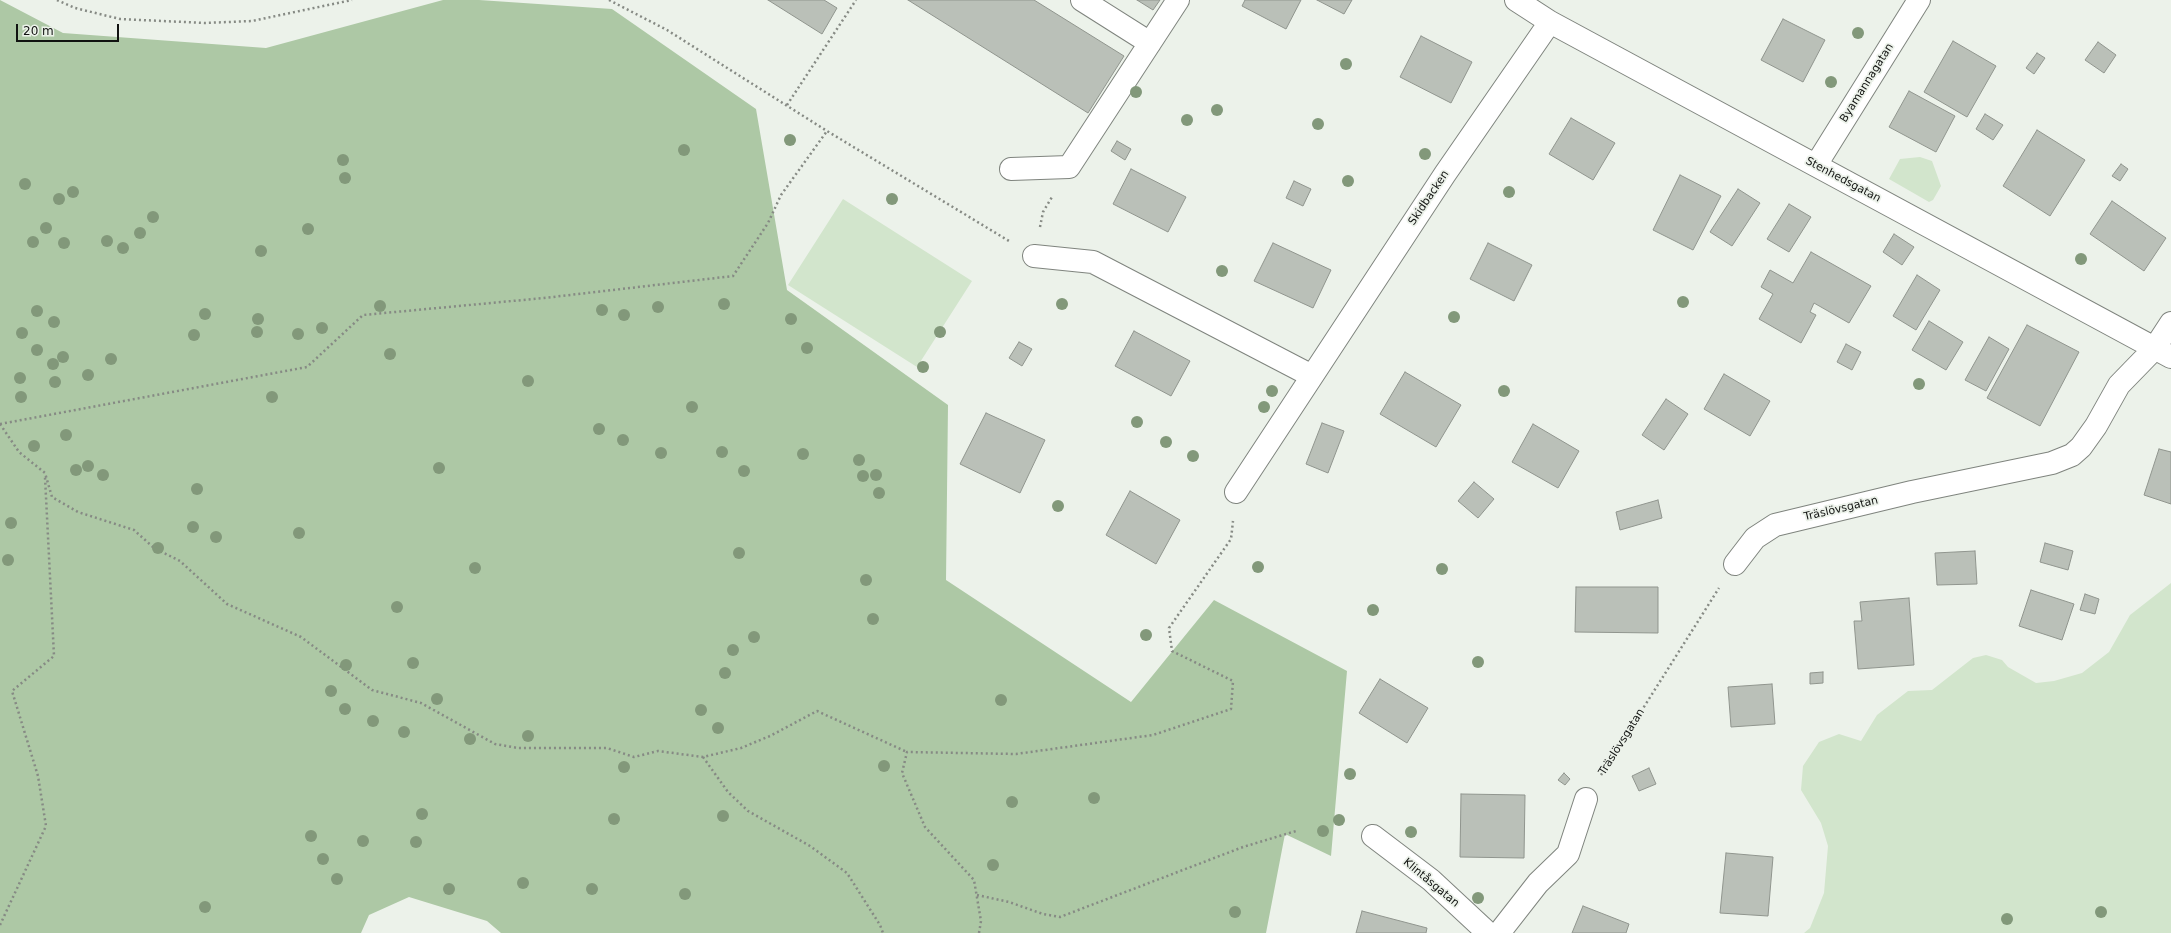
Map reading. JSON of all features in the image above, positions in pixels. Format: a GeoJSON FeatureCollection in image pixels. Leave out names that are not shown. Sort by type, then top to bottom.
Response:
{"type":"FeatureCollection","features":[{"type":"Feature","properties":{"kind":"street"},"geometry":{"type":"LineString","coordinates":[[1082,0],[1150,43]]}},
{"type":"Feature","properties":{"kind":"street"},"geometry":{"type":"LineString","coordinates":[[1010,169],[1069,167],[1178,0]]}},
{"type":"Feature","properties":{"kind":"street","name":"Stenhedsgatan"},"geometry":{"type":"LineString","coordinates":[[1516,0],[1550,22],[2163,353]]}},
{"type":"Feature","properties":{"kind":"street","name":"Byamannagatan"},"geometry":{"type":"LineString","coordinates":[[1816,165],[1919,0]]}},
{"type":"Feature","properties":{"kind":"street","name":"Skidbacken"},"geometry":{"type":"LineString","coordinates":[[1236,492],[1445,174],[1550,22]]}},
{"type":"Feature","properties":{"kind":"street"},"geometry":{"type":"LineString","coordinates":[[1034,256],[1093,262],[1312,376]]}},
{"type":"Feature","properties":{"kind":"street","name":"Träslövsgatan"},"geometry":{"type":"LineString","coordinates":[[1735,564],[1755,538],[1775,525],[1912,492],[2052,462],[2072,455],[2096,426],[2119,385],[2163,353],[2171,323]]}},
{"type":"Feature","properties":{"kind":"street"},"geometry":{"type":"LineString","coordinates":[[1499,933],[1538,882],[1568,854],[1586,799]]}},
{"type":"Feature","properties":{"kind":"street","name":"Klintåsgatan"},"geometry":{"type":"LineString","coordinates":[[1373,836],[1430,880],[1488,933]]}},
{"type":"Feature","properties":{"kind":"path"},"geometry":{"type":"LineString","coordinates":[[57,0],[75,8],[120,19],[205,23],[252,21],[352,0]]}},
{"type":"Feature","properties":{"kind":"path"},"geometry":{"type":"LineString","coordinates":[[609,0],[668,30],[827,131],[1034,256],[1043,212],[1069,167]]}},
{"type":"Feature","properties":{"kind":"path"},"geometry":{"type":"LineString","coordinates":[[787,105],[856,0]]}},
{"type":"Feature","properties":{"kind":"path"},"geometry":{"type":"LineString","coordinates":[[827,131],[781,195],[768,223],[733,276],[544,298],[363,315],[307,367],[0,424],[19,452],[45,473],[52,497],[78,512],[134,530],[154,548],[180,561],[227,604],[301,637],[372,690],[421,704],[495,744],[518,748],[608,748],[634,756],[658,751],[703,757],[741,748],[770,736],[817,711],[907,752],[1016,754],[1153,735],[1231,709],[1232,681],[1172,652],[1169,628],[1231,540],[1236,492]]}},
{"type":"Feature","properties":{"kind":"path"},"geometry":{"type":"LineString","coordinates":[[0,925],[46,826],[38,776],[12,691],[54,656],[45,473]]}},
{"type":"Feature","properties":{"kind":"path","name":"Träslövsgatan"},"geometry":{"type":"LineString","coordinates":[[1586,799],[1735,564]]}},
{"type":"Feature","properties":{"kind":"path"},"geometry":{"type":"LineString","coordinates":[[907,752],[902,773],[925,827],[974,880],[981,921],[979,933]]}},
{"type":"Feature","properties":{"kind":"path"},"geometry":{"type":"LineString","coordinates":[[703,757],[728,792],[748,811],[810,846],[848,873],[880,925],[883,933]]}},
{"type":"Feature","properties":{"kind":"path"},"geometry":{"type":"LineString","coordinates":[[977,895],[1009,902],[1043,914],[1060,917],[1244,847],[1296,831]]}},
{"type":"Feature","properties":{"kind":"green space"},"geometry":{"type":"Polygon","coordinates":[[[0,0],[63,33],[266,48],[443,0],[479,0],[612,9],[756,109],[787,290],[948,405],[946,580],[1131,702],[1214,600],[1347,671],[1331,856],[1285,834],[1266,933],[501,933],[487,921],[409,897],[369,915],[361,933],[0,933],[0,0]]]}},
{"type":"Feature","properties":{"kind":"green space"},"geometry":{"type":"Polygon","coordinates":[[[1920,157],[1932,161],[1941,186],[1933,200],[1929,202],[1889,179],[1900,159],[1920,157]]]}},
{"type":"Feature","properties":{"kind":"green space"},"geometry":{"type":"Polygon","coordinates":[[[843,199],[972,281],[917,367],[788,285],[843,199]]]}},
{"type":"Feature","properties":{"kind":"green space"},"geometry":{"type":"Polygon","coordinates":[[[2171,583],[2171,933],[1804,933],[1810,928],[1824,893],[1828,846],[1821,823],[1801,790],[1803,766],[1819,742],[1839,734],[1861,741],[1877,715],[1908,691],[1932,690],[1973,658],[1986,655],[2002,660],[2008,667],[2036,683],[2054,681],[2082,673],[2109,652],[2130,615],[2171,583]]]}},
{"type":"Feature","properties":{"kind":"building"},"geometry":{"type":"Polygon","coordinates":[[[768,0],[824,0],[837,8],[822,34],[768,0]]]}},
{"type":"Feature","properties":{"kind":"building"},"geometry":{"type":"Polygon","coordinates":[[[908,0],[1034,0],[1124,56],[1088,113],[908,0]]]}},
{"type":"Feature","properties":{"kind":"building"},"geometry":{"type":"Polygon","coordinates":[[[1137,0],[1160,0],[1153,10],[1137,0]]]}},
{"type":"Feature","properties":{"kind":"building"},"geometry":{"type":"Polygon","coordinates":[[[1245,0],[1301,0],[1286,29],[1242,6],[1245,0]]]}},
{"type":"Feature","properties":{"kind":"building"},"geometry":{"type":"Polygon","coordinates":[[[1317,0],[1352,0],[1344,14],[1317,0]]]}},
{"type":"Feature","properties":{"kind":"building"},"geometry":{"type":"Polygon","coordinates":[[[1783,19],[1825,40],[1803,82],[1761,60],[1783,19]]]}},
{"type":"Feature","properties":{"kind":"building"},"geometry":{"type":"Polygon","coordinates":[[[1421,36],[1472,62],[1451,103],[1400,77],[1421,36]]]}},
{"type":"Feature","properties":{"kind":"building"},"geometry":{"type":"Polygon","coordinates":[[[1953,41],[1996,66],[1967,117],[1924,92],[1953,41]]]}},
{"type":"Feature","properties":{"kind":"building"},"geometry":{"type":"Polygon","coordinates":[[[2098,42],[2116,55],[2104,73],[2085,60],[2098,42]]]}},
{"type":"Feature","properties":{"kind":"building"},"geometry":{"type":"Polygon","coordinates":[[[2037,53],[2045,58],[2034,74],[2026,68],[2037,53]]]}},
{"type":"Feature","properties":{"kind":"building"},"geometry":{"type":"Polygon","coordinates":[[[1909,91],[1955,116],[1936,152],[1889,127],[1909,91]]]}},
{"type":"Feature","properties":{"kind":"building"},"geometry":{"type":"Polygon","coordinates":[[[1985,114],[2003,125],[1993,140],[1976,129],[1985,114]]]}},
{"type":"Feature","properties":{"kind":"building"},"geometry":{"type":"Polygon","coordinates":[[[1571,118],[1615,143],[1593,180],[1549,154],[1571,118]]]}},
{"type":"Feature","properties":{"kind":"building"},"geometry":{"type":"Polygon","coordinates":[[[2037,130],[2085,160],[2050,216],[2003,186],[2037,130]]]}},
{"type":"Feature","properties":{"kind":"building"},"geometry":{"type":"Polygon","coordinates":[[[1117,141],[1131,149],[1125,160],[1111,151],[1117,141]]]}},
{"type":"Feature","properties":{"kind":"building"},"geometry":{"type":"Polygon","coordinates":[[[2121,164],[2128,169],[2120,181],[2112,176],[2121,164]]]}},
{"type":"Feature","properties":{"kind":"building"},"geometry":{"type":"Polygon","coordinates":[[[1131,169],[1186,197],[1168,232],[1113,204],[1131,169]]]}},
{"type":"Feature","properties":{"kind":"building"},"geometry":{"type":"Polygon","coordinates":[[[1680,175],[1721,196],[1693,250],[1653,230],[1680,175]]]}},
{"type":"Feature","properties":{"kind":"building"},"geometry":{"type":"Polygon","coordinates":[[[1294,181],[1311,189],[1303,206],[1286,198],[1294,181]]]}},
{"type":"Feature","properties":{"kind":"building"},"geometry":{"type":"Polygon","coordinates":[[[1738,189],[1760,203],[1732,246],[1710,232],[1738,189]]]}},
{"type":"Feature","properties":{"kind":"building"},"geometry":{"type":"Polygon","coordinates":[[[2112,201],[2166,238],[2144,271],[2090,234],[2112,201]]]}},
{"type":"Feature","properties":{"kind":"building"},"geometry":{"type":"Polygon","coordinates":[[[1789,204],[1811,217],[1789,252],[1767,239],[1789,204]]]}},
{"type":"Feature","properties":{"kind":"building"},"geometry":{"type":"Polygon","coordinates":[[[1894,234],[1914,247],[1902,265],[1883,252],[1894,234]]]}},
{"type":"Feature","properties":{"kind":"building"},"geometry":{"type":"Polygon","coordinates":[[[1273,243],[1331,270],[1313,308],[1254,281],[1273,243]]]}},
{"type":"Feature","properties":{"kind":"building"},"geometry":{"type":"Polygon","coordinates":[[[1488,243],[1532,265],[1514,301],[1470,279],[1488,243]]]}},
{"type":"Feature","properties":{"kind":"building"},"geometry":{"type":"Polygon","coordinates":[[[1811,252],[1871,286],[1849,323],[1814,303],[1810,312],[1816,315],[1801,343],[1759,319],[1773,294],[1761,287],[1770,270],[1793,283],[1811,252]]]}},
{"type":"Feature","properties":{"kind":"building"},"geometry":{"type":"Polygon","coordinates":[[[1917,275],[1940,290],[1916,330],[1893,316],[1917,275]]]}},
{"type":"Feature","properties":{"kind":"building"},"geometry":{"type":"Polygon","coordinates":[[[1929,321],[1963,342],[1946,370],[1912,350],[1929,321]]]}},
{"type":"Feature","properties":{"kind":"building"},"geometry":{"type":"Polygon","coordinates":[[[2027,325],[2079,352],[2040,426],[1987,398],[2027,325]]]}},
{"type":"Feature","properties":{"kind":"building"},"geometry":{"type":"Polygon","coordinates":[[[1134,331],[1190,361],[1171,396],[1115,366],[1134,331]]]}},
{"type":"Feature","properties":{"kind":"building"},"geometry":{"type":"Polygon","coordinates":[[[1989,337],[2009,349],[1986,391],[1965,380],[1989,337]]]}},
{"type":"Feature","properties":{"kind":"building"},"geometry":{"type":"Polygon","coordinates":[[[1019,342],[1032,349],[1022,366],[1009,358],[1019,342]]]}},
{"type":"Feature","properties":{"kind":"building"},"geometry":{"type":"Polygon","coordinates":[[[1846,344],[1861,352],[1852,370],[1837,362],[1846,344]]]}},
{"type":"Feature","properties":{"kind":"building"},"geometry":{"type":"Polygon","coordinates":[[[1405,372],[1461,405],[1436,447],[1380,414],[1405,372]]]}},
{"type":"Feature","properties":{"kind":"building"},"geometry":{"type":"Polygon","coordinates":[[[1724,374],[1770,401],[1750,436],[1704,409],[1724,374]]]}},
{"type":"Feature","properties":{"kind":"building"},"geometry":{"type":"Polygon","coordinates":[[[1666,399],[1688,414],[1664,450],[1642,435],[1666,399]]]}},
{"type":"Feature","properties":{"kind":"building"},"geometry":{"type":"Polygon","coordinates":[[[986,413],[1045,440],[1020,493],[960,464],[986,413]]]}},
{"type":"Feature","properties":{"kind":"building"},"geometry":{"type":"Polygon","coordinates":[[[1322,423],[1344,431],[1328,473],[1306,464],[1322,423]]]}},
{"type":"Feature","properties":{"kind":"building"},"geometry":{"type":"Polygon","coordinates":[[[1533,424],[1579,451],[1558,488],[1512,462],[1533,424]]]}},
{"type":"Feature","properties":{"kind":"building"},"geometry":{"type":"Polygon","coordinates":[[[2159,449],[2171,452],[2171,504],[2144,495],[2159,449]]]}},
{"type":"Feature","properties":{"kind":"building"},"geometry":{"type":"Polygon","coordinates":[[[1474,482],[1494,499],[1478,518],[1458,501],[1474,482]]]}},
{"type":"Feature","properties":{"kind":"building"},"geometry":{"type":"Polygon","coordinates":[[[1130,491],[1180,520],[1156,564],[1106,535],[1130,491]]]}},
{"type":"Feature","properties":{"kind":"building"},"geometry":{"type":"Polygon","coordinates":[[[1658,500],[1662,518],[1620,530],[1616,512],[1658,500]]]}},
{"type":"Feature","properties":{"kind":"building"},"geometry":{"type":"Polygon","coordinates":[[[2045,543],[2073,551],[2068,570],[2040,562],[2045,543]]]}},
{"type":"Feature","properties":{"kind":"building"},"geometry":{"type":"Polygon","coordinates":[[[1975,551],[1977,584],[1937,585],[1935,553],[1975,551]]]}},
{"type":"Feature","properties":{"kind":"building"},"geometry":{"type":"Polygon","coordinates":[[[1576,587],[1658,587],[1658,633],[1575,632],[1576,587]]]}},
{"type":"Feature","properties":{"kind":"building"},"geometry":{"type":"Polygon","coordinates":[[[2031,590],[2074,604],[2062,640],[2019,626],[2031,590]]]}},
{"type":"Feature","properties":{"kind":"building"},"geometry":{"type":"Polygon","coordinates":[[[2085,594],[2099,599],[2095,614],[2080,610],[2085,594]]]}},
{"type":"Feature","properties":{"kind":"building"},"geometry":{"type":"Polygon","coordinates":[[[1909,598],[1914,665],[1858,669],[1854,621],[1862,621],[1860,602],[1909,598]]]}},
{"type":"Feature","properties":{"kind":"building"},"geometry":{"type":"Polygon","coordinates":[[[1823,672],[1823,683],[1810,684],[1810,673],[1823,672]]]}},
{"type":"Feature","properties":{"kind":"building"},"geometry":{"type":"Polygon","coordinates":[[[1380,679],[1428,708],[1407,743],[1359,713],[1380,679]]]}},
{"type":"Feature","properties":{"kind":"building"},"geometry":{"type":"Polygon","coordinates":[[[1772,684],[1775,724],[1731,727],[1728,687],[1772,684]]]}},
{"type":"Feature","properties":{"kind":"building"},"geometry":{"type":"Polygon","coordinates":[[[1649,768],[1656,784],[1639,791],[1632,776],[1649,768]]]}},
{"type":"Feature","properties":{"kind":"building"},"geometry":{"type":"Polygon","coordinates":[[[1564,773],[1570,779],[1565,785],[1558,780],[1564,773]]]}},
{"type":"Feature","properties":{"kind":"building"},"geometry":{"type":"Polygon","coordinates":[[[1461,794],[1525,795],[1524,858],[1460,857],[1461,794]]]}},
{"type":"Feature","properties":{"kind":"building"},"geometry":{"type":"Polygon","coordinates":[[[1726,853],[1773,857],[1768,916],[1720,913],[1726,853]]]}},
{"type":"Feature","properties":{"kind":"building"},"geometry":{"type":"Polygon","coordinates":[[[1583,906],[1629,924],[1626,933],[1572,933],[1583,906]]]}},
{"type":"Feature","properties":{"kind":"building"},"geometry":{"type":"Polygon","coordinates":[[[1362,911],[1427,928],[1426,933],[1356,933],[1362,911]]]}}]}
